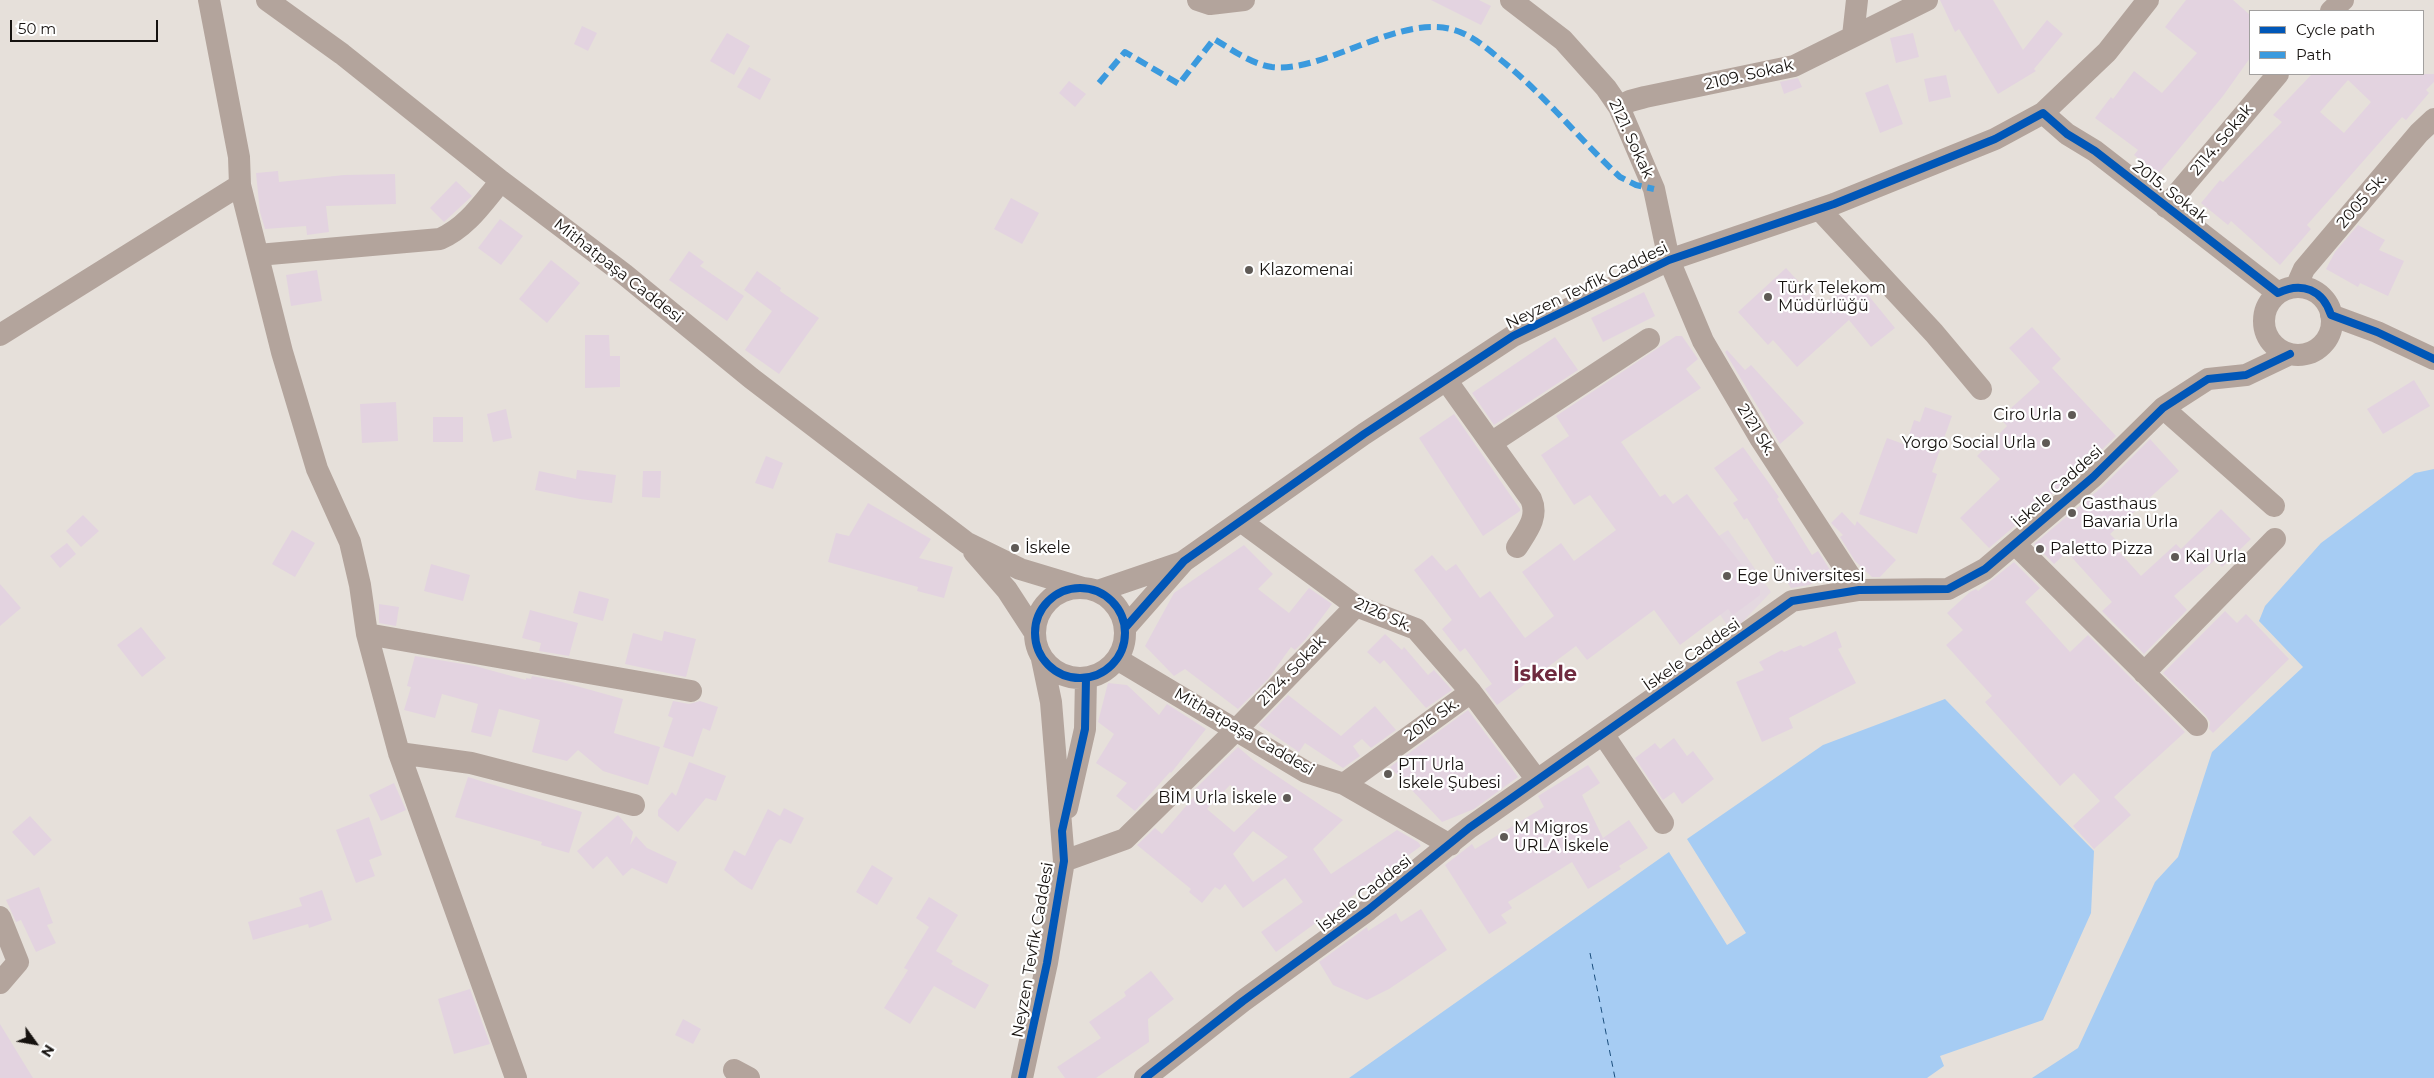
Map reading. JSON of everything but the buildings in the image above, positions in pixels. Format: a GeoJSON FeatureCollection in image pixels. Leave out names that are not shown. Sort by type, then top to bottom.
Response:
{"type":"FeatureCollection","features":[{"type":"Feature","properties":{"kind":"street"},"geometry":{"type":"LineString","coordinates":[[209,0],[239,157],[240,185],[282,352],[316,469],[350,542],[360,585],[367,634],[399,753],[516,1078]]}},
{"type":"Feature","properties":{"kind":"street","name":"Mithatpaşa Caddesi"},"geometry":{"type":"LineString","coordinates":[[267,0],[342,54],[501,181],[624,274],[751,378],[967,543]]}},
{"type":"Feature","properties":{"kind":"street"},"geometry":{"type":"LineString","coordinates":[[1198,0],[1210,4],[1244,0]]}},
{"type":"Feature","properties":{"kind":"street","name":"2121. Sokak"},"geometry":{"type":"LineString","coordinates":[[1511,0],[1564,40],[1606,88],[1619,107],[1654,189],[1669,260]]}},
{"type":"Feature","properties":{"kind":"street"},"geometry":{"type":"LineString","coordinates":[[1853,36],[1857,0]]}},
{"type":"Feature","properties":{"kind":"street","name":"2109. Sokak"},"geometry":{"type":"LineString","coordinates":[[1619,107],[1638,99],[1794,66],[1926,0]]}},
{"type":"Feature","properties":{"kind":"street","name":"Neyzen Tevfik Caddesi"},"geometry":{"type":"LineString","coordinates":[[1184,561],[1242,522],[1364,434],[1512,336],[1669,260],[1820,209],[1995,139],[2043,113],[2107,52],[2148,0]]}},
{"type":"Feature","properties":{"kind":"street"},"geometry":{"type":"LineString","coordinates":[[2332,10],[2344,0]]}},
{"type":"Feature","properties":{"kind":"street","name":"2114. Sokak"},"geometry":{"type":"LineString","coordinates":[[2166,207],[2277,75]]}},
{"type":"Feature","properties":{"kind":"street","name":"2015. Sokak"},"geometry":{"type":"LineString","coordinates":[[2043,113],[2067,134],[2095,151],[2166,207],[2287,290]]}},
{"type":"Feature","properties":{"kind":"street","name":"2005 Sk."},"geometry":{"type":"LineString","coordinates":[[2287,290],[2419,133],[2434,119]]}},
{"type":"Feature","properties":{"kind":"street"},"geometry":{"type":"LineString","coordinates":[[258,255],[440,239],[468,221],[501,181]]}},
{"type":"Feature","properties":{"kind":"street"},"geometry":{"type":"LineString","coordinates":[[0,335],[240,185]]}},
{"type":"Feature","properties":{"kind":"street"},"geometry":{"type":"LineString","coordinates":[[1820,209],[1934,333],[1981,389]]}},
{"type":"Feature","properties":{"kind":"street","name":"2121 Sk."},"geometry":{"type":"LineString","coordinates":[[1669,260],[1703,341],[1760,438],[1860,590]]}},
{"type":"Feature","properties":{"kind":"street"},"geometry":{"type":"LineString","coordinates":[[2287,290],[2315,292],[2328,305],[2332,314],[2330,334],[2318,349],[2309,353],[2290,354],[2274,345],[2265,328],[2267,309],[2287,290]]}},
{"type":"Feature","properties":{"kind":"street"},"geometry":{"type":"LineString","coordinates":[[2332,314],[2377,332],[2434,359]]}},
{"type":"Feature","properties":{"kind":"street"},"geometry":{"type":"LineString","coordinates":[[1490,442],[1649,340]]}},
{"type":"Feature","properties":{"kind":"street","name":"İskele Caddesi"},"geometry":{"type":"LineString","coordinates":[[1149,1077],[1450,845],[1469,828],[1792,601],[1860,590],[1948,589],[1985,569],[2015,544],[2093,477],[2163,408],[2208,379],[2246,375],[2290,354]]}},
{"type":"Feature","properties":{"kind":"street"},"geometry":{"type":"LineString","coordinates":[[1446,380],[1535,509],[1533,520],[1517,547]]}},
{"type":"Feature","properties":{"kind":"street"},"geometry":{"type":"LineString","coordinates":[[2163,408],[2274,506]]}},
{"type":"Feature","properties":{"kind":"street","name":"2126 Sk."},"geometry":{"type":"LineString","coordinates":[[1242,522],[1356,606],[1416,629],[1471,692],[1537,780]]}},
{"type":"Feature","properties":{"kind":"street"},"geometry":{"type":"LineString","coordinates":[[2144,673],[2275,539]]}},
{"type":"Feature","properties":{"kind":"street"},"geometry":{"type":"LineString","coordinates":[[967,543],[1020,570],[1090,590],[1116,606],[1125,628],[1122,649],[1117,659],[1098,674],[1086,678],[1061,675],[1042,659],[1037,648],[1035,633],[1037,618],[1044,606],[1055,595],[1068,589],[1090,590],[1184,561]]}},
{"type":"Feature","properties":{"kind":"street"},"geometry":{"type":"LineString","coordinates":[[967,543],[1007,590],[1035,633]]}},
{"type":"Feature","properties":{"kind":"street"},"geometry":{"type":"LineString","coordinates":[[2015,544],[2197,725]]}},
{"type":"Feature","properties":{"kind":"street"},"geometry":{"type":"LineString","coordinates":[[1125,628],[1184,561]]}},
{"type":"Feature","properties":{"kind":"street","name":"2124. Sokak"},"geometry":{"type":"LineString","coordinates":[[1064,861],[1125,839],[1237,729],[1356,606]]}},
{"type":"Feature","properties":{"kind":"street"},"geometry":{"type":"LineString","coordinates":[[367,634],[691,691]]}},
{"type":"Feature","properties":{"kind":"street","name":"Neyzen Tevfik Caddesi"},"geometry":{"type":"LineString","coordinates":[[1022,1078],[1046,963],[1064,861],[1051,702],[1042,659]]}},
{"type":"Feature","properties":{"kind":"street","name":"Mithatpaşa Caddesi"},"geometry":{"type":"LineString","coordinates":[[1117,659],[1306,772],[1344,784],[1450,845]]}},
{"type":"Feature","properties":{"kind":"street","name":"Neyzen Tevfik Caddesi"},"geometry":{"type":"LineString","coordinates":[[1062,831],[1085,729],[1086,678]]}},
{"type":"Feature","properties":{"kind":"street","name":"2016 Sk."},"geometry":{"type":"LineString","coordinates":[[1344,784],[1471,692]]}},
{"type":"Feature","properties":{"kind":"street"},"geometry":{"type":"LineString","coordinates":[[1603,734],[1663,823]]}},
{"type":"Feature","properties":{"kind":"street"},"geometry":{"type":"LineString","coordinates":[[399,753],[471,763],[634,805]]}},
{"type":"Feature","properties":{"kind":"street"},"geometry":{"type":"LineString","coordinates":[[0,918],[18,962],[0,982]]}},
{"type":"Feature","properties":{"kind":"shaded area","name":"Ege Üniversitesi"},"geometry":{"type":"Polygon","coordinates":[[[1728,530],[1771,592],[1732,633],[1684,559],[1728,530]]]}},
{"type":"Feature","properties":{"kind":"water"},"geometry":{"type":"Polygon","coordinates":[[[2434,469],[2434,1078],[2032,1078],[2078,1048],[2155,882],[2178,857],[2212,752],[2303,667],[2259,621],[2265,606],[2321,543],[2415,473],[2434,469]]]}},
{"type":"Feature","properties":{"kind":"water"},"geometry":{"type":"Polygon","coordinates":[[[1945,699],[2094,851],[2091,913],[2043,1020],[1940,1056],[1944,1066],[1927,1078],[1349,1078],[1669,852],[1727,945],[1746,933],[1687,839],[1823,745],[1945,699]]]}},
{"type":"Feature","properties":{"kind":"ferry route"},"geometry":{"type":"LineString","coordinates":[[1590,953],[1615,1078]]}},
{"type":"Feature","properties":{"kind":"marked path"},"geometry":{"type":"LineString","coordinates":[[1099,83],[1125,52],[1179,84],[1214,39],[1256,63],[1272,67],[1294,66],[1317,61],[1391,35],[1415,29],[1438,27],[1460,32],[1482,44],[1547,102],[1620,177],[1636,185],[1654,189]]}},
{"type":"Feature","properties":{"kind":"cycle path"},"geometry":{"type":"LineString","coordinates":[[1125,628],[1184,561],[1364,434],[1513,336],[1669,260],[1834,204],[1995,139],[2043,113],[2067,134],[2095,151],[2278,293],[2295,288],[2310,290],[2323,299],[2331,315],[2377,332],[2434,359]]}},
{"type":"Feature","properties":{"kind":"cycle path"},"geometry":{"type":"LineString","coordinates":[[1145,1078],[1243,1001],[1368,910],[1469,828],[1792,601],[1859,590],[1948,589],[1985,569],[2093,477],[2163,408],[2208,379],[2246,375],[2290,354]]}},
{"type":"Feature","properties":{"kind":"cycle path"},"geometry":{"type":"LineString","coordinates":[[1080,588],[1097,591],[1112,601],[1122,616],[1125,633],[1122,650],[1112,665],[1097,675],[1080,678],[1063,675],[1048,665],[1038,650],[1035,633],[1038,616],[1048,601],[1063,591],[1080,588]]}},
{"type":"Feature","properties":{"kind":"cycle path"},"geometry":{"type":"LineString","coordinates":[[1022,1078],[1047,963],[1064,861],[1062,831],[1085,729],[1086,678]]}},
{"type":"Feature","properties":{"kind":"place","name":"Klazomenai"},"geometry":{"type":"Point","coordinates":[1249,270]}},
{"type":"Feature","properties":{"kind":"place","name":"Türk Telekom Müdürlüğü"},"geometry":{"type":"Point","coordinates":[1768,297]}},
{"type":"Feature","properties":{"kind":"place","name":"Ciro Urla"},"geometry":{"type":"Point","coordinates":[2072,415]}},
{"type":"Feature","properties":{"kind":"place","name":"Yorgo Social Urla"},"geometry":{"type":"Point","coordinates":[2046,443]}},
{"type":"Feature","properties":{"kind":"place","name":"Gasthaus Bavaria Urla"},"geometry":{"type":"Point","coordinates":[2072,513]}},
{"type":"Feature","properties":{"kind":"place","name":"İskele"},"geometry":{"type":"Point","coordinates":[1015,548]}},
{"type":"Feature","properties":{"kind":"place","name":"Paletto Pizza"},"geometry":{"type":"Point","coordinates":[2040,549]}},
{"type":"Feature","properties":{"kind":"place","name":"Kal Urla"},"geometry":{"type":"Point","coordinates":[2175,557]}},
{"type":"Feature","properties":{"kind":"place","name":"Ege Üniversitesi"},"geometry":{"type":"Point","coordinates":[1727,576]}},
{"type":"Feature","properties":{"kind":"place","name":"PTT Urla İskele Şubesi"},"geometry":{"type":"Point","coordinates":[1388,774]}},
{"type":"Feature","properties":{"kind":"place","name":"BİM Urla İskele"},"geometry":{"type":"Point","coordinates":[1287,798]}},
{"type":"Feature","properties":{"kind":"place","name":"M Migros URLA İskele"},"geometry":{"type":"Point","coordinates":[1504,837]}},
{"type":"Feature","properties":{"kind":"district","name":"İskele"},"geometry":{"type":"Point","coordinates":[1545,675]}}]}
